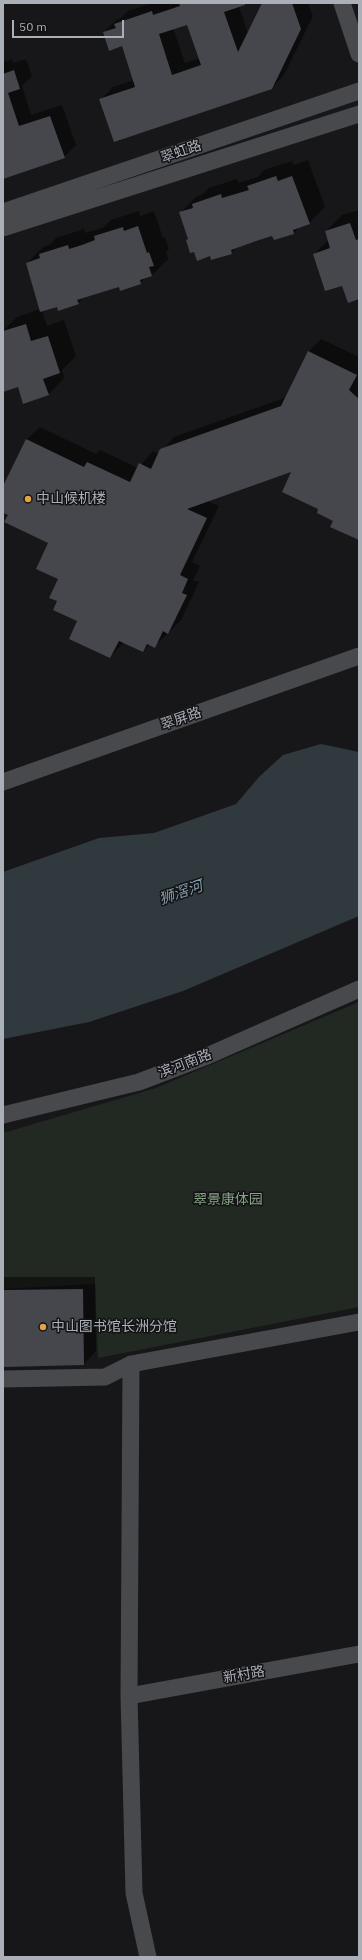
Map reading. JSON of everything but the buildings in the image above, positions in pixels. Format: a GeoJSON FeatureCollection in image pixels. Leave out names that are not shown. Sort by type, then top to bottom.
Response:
{"type":"FeatureCollection","features":[{"type":"Feature","properties":{"kind":"street"},"geometry":{"type":"LineString","coordinates":[[342,3],[359,54]]}},
{"type":"Feature","properties":{"kind":"street","name":"翠虹路"},"geometry":{"type":"LineString","coordinates":[[3,212],[359,91]]}},
{"type":"Feature","properties":{"kind":"street","name":"翠虹路"},"geometry":{"type":"LineString","coordinates":[[3,228],[359,114]]}},
{"type":"Feature","properties":{"kind":"street","name":"翠屏路"},"geometry":{"type":"LineString","coordinates":[[3,782],[359,656]]}},
{"type":"Feature","properties":{"kind":"street","name":"滨河南路"},"geometry":{"type":"LineString","coordinates":[[3,1115],[139,1082],[207,1056],[359,989]]}},
{"type":"Feature","properties":{"kind":"street"},"geometry":{"type":"LineString","coordinates":[[3,1379],[105,1377],[131,1364],[359,1322]]}},
{"type":"Feature","properties":{"kind":"street"},"geometry":{"type":"LineString","coordinates":[[131,1364],[129,1696],[134,1893],[148,1957]]}},
{"type":"Feature","properties":{"kind":"street","name":"新村路"},"geometry":{"type":"LineString","coordinates":[[129,1696],[359,1654]]}},
{"type":"Feature","properties":{"kind":"green space","name":"翠景康体园"},"geometry":{"type":"Polygon","coordinates":[[[359,1002],[359,1307],[98,1358],[95,1284],[3,1289],[3,1133],[156,1088],[359,1002]]]}},
{"type":"Feature","properties":{"kind":"water","name":"狮滘河"},"geometry":{"type":"Polygon","coordinates":[[[321,744],[359,752],[359,916],[183,991],[89,1022],[3,1039],[3,872],[99,838],[154,833],[236,804],[259,777],[283,755],[321,744]]]}},
{"type":"Feature","properties":{"kind":"place","name":"中山候机楼"},"geometry":{"type":"Point","coordinates":[28,499]}},
{"type":"Feature","properties":{"kind":"place","name":"中山图书馆长洲分馆"},"geometry":{"type":"Point","coordinates":[43,1327]}}]}
